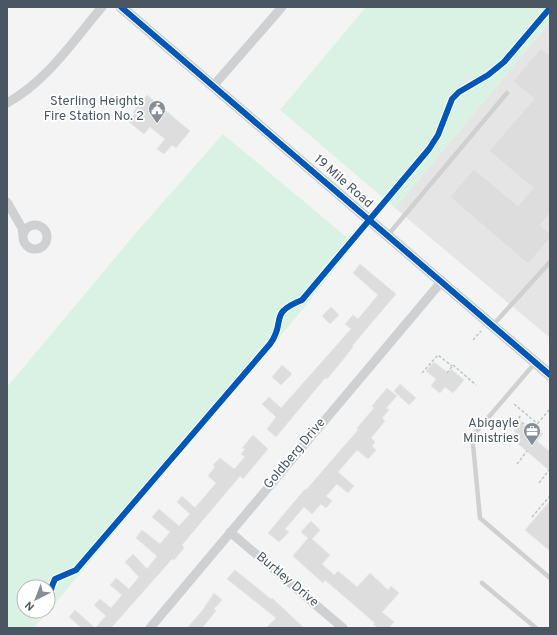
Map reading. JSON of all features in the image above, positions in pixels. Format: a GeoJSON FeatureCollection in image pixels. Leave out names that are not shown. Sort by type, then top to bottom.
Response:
{"type":"FeatureCollection","features":[{"type":"Feature","properties":{"kind":"street"},"geometry":{"type":"LineString","coordinates":[[7,103],[29,89],[50,70],[102,7]]}},
{"type":"Feature","properties":{"kind":"street","name":"19 Mile Road"},"geometry":{"type":"LineString","coordinates":[[121,7],[214,85],[550,375]]}},
{"type":"Feature","properties":{"kind":"street"},"geometry":{"type":"LineString","coordinates":[[214,85],[282,7]]}},
{"type":"Feature","properties":{"kind":"street"},"geometry":{"type":"LineString","coordinates":[[7,202],[19,222],[25,243],[30,248],[38,249],[44,245],[47,238],[45,230],[34,225],[19,222]]}},
{"type":"Feature","properties":{"kind":"street"},"geometry":{"type":"LineString","coordinates":[[23,236],[27,229],[34,225]]}},
{"type":"Feature","properties":{"kind":"street","name":"Goldberg Drive"},"geometry":{"type":"LineString","coordinates":[[150,628],[442,281]]}},
{"type":"Feature","properties":{"kind":"street","name":"Burtley Drive"},"geometry":{"type":"LineString","coordinates":[[230,532],[343,628]]}},
{"type":"Feature","properties":{"kind":"lane"},"geometry":{"type":"LineString","coordinates":[[388,235],[507,93]]}},
{"type":"Feature","properties":{"kind":"lane"},"geometry":{"type":"LineString","coordinates":[[493,325],[550,262]]}},
{"type":"Feature","properties":{"kind":"lane"},"geometry":{"type":"LineString","coordinates":[[535,362],[475,434],[474,444],[480,518],[550,578]]}},
{"type":"Feature","properties":{"kind":"lane"},"geometry":{"type":"LineString","coordinates":[[482,583],[536,628]]}},
{"type":"Feature","properties":{"kind":"path"},"geometry":{"type":"LineString","coordinates":[[473,340],[481,331]]}},
{"type":"Feature","properties":{"kind":"path"},"geometry":{"type":"LineString","coordinates":[[422,373],[438,355],[476,384]]}},
{"type":"Feature","properties":{"kind":"path"},"geometry":{"type":"LineString","coordinates":[[447,373],[452,366]]}},
{"type":"Feature","properties":{"kind":"path"},"geometry":{"type":"LineString","coordinates":[[457,374],[460,371]]}},
{"type":"Feature","properties":{"kind":"path"},"geometry":{"type":"LineString","coordinates":[[514,404],[538,424]]}},
{"type":"Feature","properties":{"kind":"path"},"geometry":{"type":"LineString","coordinates":[[519,416],[520,417],[513,426],[515,427],[520,420],[531,431],[550,409]]}},
{"type":"Feature","properties":{"kind":"path"},"geometry":{"type":"LineString","coordinates":[[516,464],[527,451]]}},
{"type":"Feature","properties":{"kind":"path"},"geometry":{"type":"LineString","coordinates":[[539,483],[549,470]]}},
{"type":"Feature","properties":{"kind":"path"},"geometry":{"type":"LineString","coordinates":[[546,473],[550,476]]}},
{"type":"Feature","properties":{"kind":"path"},"geometry":{"type":"LineString","coordinates":[[532,517],[550,496]]}},
{"type":"Feature","properties":{"kind":"shaded area"},"geometry":{"type":"Polygon","coordinates":[[[550,22],[550,338],[395,208],[550,22]]]}},
{"type":"Feature","properties":{"kind":"green space"},"geometry":{"type":"Polygon","coordinates":[[[366,7],[550,7],[550,22],[395,208],[280,110],[366,7]]]}},
{"type":"Feature","properties":{"kind":"green space"},"geometry":{"type":"Polygon","coordinates":[[[223,134],[355,244],[293,321],[56,602],[56,579],[16,579],[16,619],[42,619],[34,628],[7,628],[7,387],[135,234],[223,134]]]}},
{"type":"Feature","properties":{"kind":"building"},"geometry":{"type":"Polygon","coordinates":[[[541,48],[550,56],[550,213],[540,225],[550,234],[550,238],[528,264],[450,197],[474,169],[518,206],[533,188],[489,151],[534,99],[513,81],[541,48]]]}},
{"type":"Feature","properties":{"kind":"building","name":"Sterling Heights Fire Station No. 2"},"geometry":{"type":"Polygon","coordinates":[[[147,95],[190,131],[176,148],[172,145],[164,154],[157,149],[165,139],[150,127],[144,134],[129,122],[135,113],[133,112],[147,95]]]}},
{"type":"Feature","properties":{"kind":"building"},"geometry":{"type":"Polygon","coordinates":[[[360,264],[396,294],[352,346],[353,347],[327,379],[325,378],[276,437],[267,429],[276,417],[262,404],[269,397],[281,408],[351,329],[345,324],[353,315],[358,319],[378,295],[353,273],[360,264]]]}},
{"type":"Feature","properties":{"kind":"building"},"geometry":{"type":"Polygon","coordinates":[[[331,307],[339,315],[330,324],[322,316],[331,307]]]}},
{"type":"Feature","properties":{"kind":"building"},"geometry":{"type":"Polygon","coordinates":[[[434,362],[448,373],[451,369],[464,380],[453,393],[445,387],[440,393],[431,386],[436,379],[426,371],[434,362]]]}},
{"type":"Feature","properties":{"kind":"building"},"geometry":{"type":"Polygon","coordinates":[[[282,365],[292,374],[281,385],[272,377],[282,365]]]}},
{"type":"Feature","properties":{"kind":"building"},"geometry":{"type":"Polygon","coordinates":[[[400,384],[416,398],[409,405],[394,391],[400,384]]]}},
{"type":"Feature","properties":{"kind":"building"},"geometry":{"type":"Polygon","coordinates":[[[387,388],[397,396],[386,408],[389,410],[382,418],[385,421],[371,438],[375,442],[372,446],[376,450],[368,459],[357,450],[338,472],[354,486],[348,493],[337,484],[326,496],[332,501],[326,508],[321,504],[312,514],[304,507],[285,529],[289,532],[279,542],[268,533],[358,430],[357,428],[374,408],[372,406],[387,388]]]}},
{"type":"Feature","properties":{"kind":"building","name":"Abigayle Ministries"},"geometry":{"type":"Polygon","coordinates":[[[521,423],[531,432],[536,427],[543,434],[537,441],[550,452],[550,471],[516,442],[520,436],[514,431],[521,423]]]}},
{"type":"Feature","properties":{"kind":"building"},"geometry":{"type":"Polygon","coordinates":[[[253,435],[268,449],[243,479],[240,476],[182,545],[184,548],[174,560],[172,559],[111,628],[95,628],[106,616],[94,605],[100,599],[111,608],[122,595],[110,585],[116,578],[129,589],[139,577],[125,562],[133,554],[147,569],[157,556],[136,538],[142,530],[160,544],[170,532],[152,517],[159,509],[179,526],[190,514],[177,502],[182,496],[195,508],[216,483],[208,476],[215,467],[213,465],[220,458],[234,469],[245,457],[241,454],[245,449],[242,448],[253,435]]]}},
{"type":"Feature","properties":{"kind":"building"},"geometry":{"type":"Polygon","coordinates":[[[550,501],[550,551],[525,530],[550,501]]]}},
{"type":"Feature","properties":{"kind":"building"},"geometry":{"type":"Polygon","coordinates":[[[311,521],[320,530],[312,539],[330,555],[322,564],[334,575],[338,571],[357,587],[370,573],[388,590],[391,586],[399,593],[382,612],[394,622],[389,628],[378,628],[373,624],[375,623],[325,580],[323,583],[293,556],[308,538],[301,532],[311,521]]]}},
{"type":"Feature","properties":{"kind":"building"},"geometry":{"type":"Polygon","coordinates":[[[235,570],[271,599],[272,598],[304,628],[266,628],[276,618],[227,579],[235,570]]]}},
{"type":"Feature","properties":{"kind":"building"},"geometry":{"type":"Polygon","coordinates":[[[214,593],[222,600],[214,609],[216,611],[202,628],[187,628],[202,611],[214,593]]]}},
{"type":"Feature","properties":{"kind":"building"},"geometry":{"type":"Polygon","coordinates":[[[75,610],[95,628],[82,628],[69,617],[75,610]]]}},
{"type":"Feature","properties":{"kind":"cycle path"},"geometry":{"type":"LineString","coordinates":[[121,7],[550,375]]}},
{"type":"Feature","properties":{"kind":"cycle path"},"geometry":{"type":"LineString","coordinates":[[55,579],[76,570],[270,344],[275,336],[281,314],[291,305],[302,300],[429,149],[438,135],[452,99],[459,92],[488,75],[504,62],[550,8]]}},
{"type":"Feature","properties":{"kind":"place","name":"Sterling Heights Fire Station No. 2"},"geometry":{"type":"Point","coordinates":[157,124]}},
{"type":"Feature","properties":{"kind":"place","name":"Abigayle Ministries"},"geometry":{"type":"Point","coordinates":[532,446]}}]}
